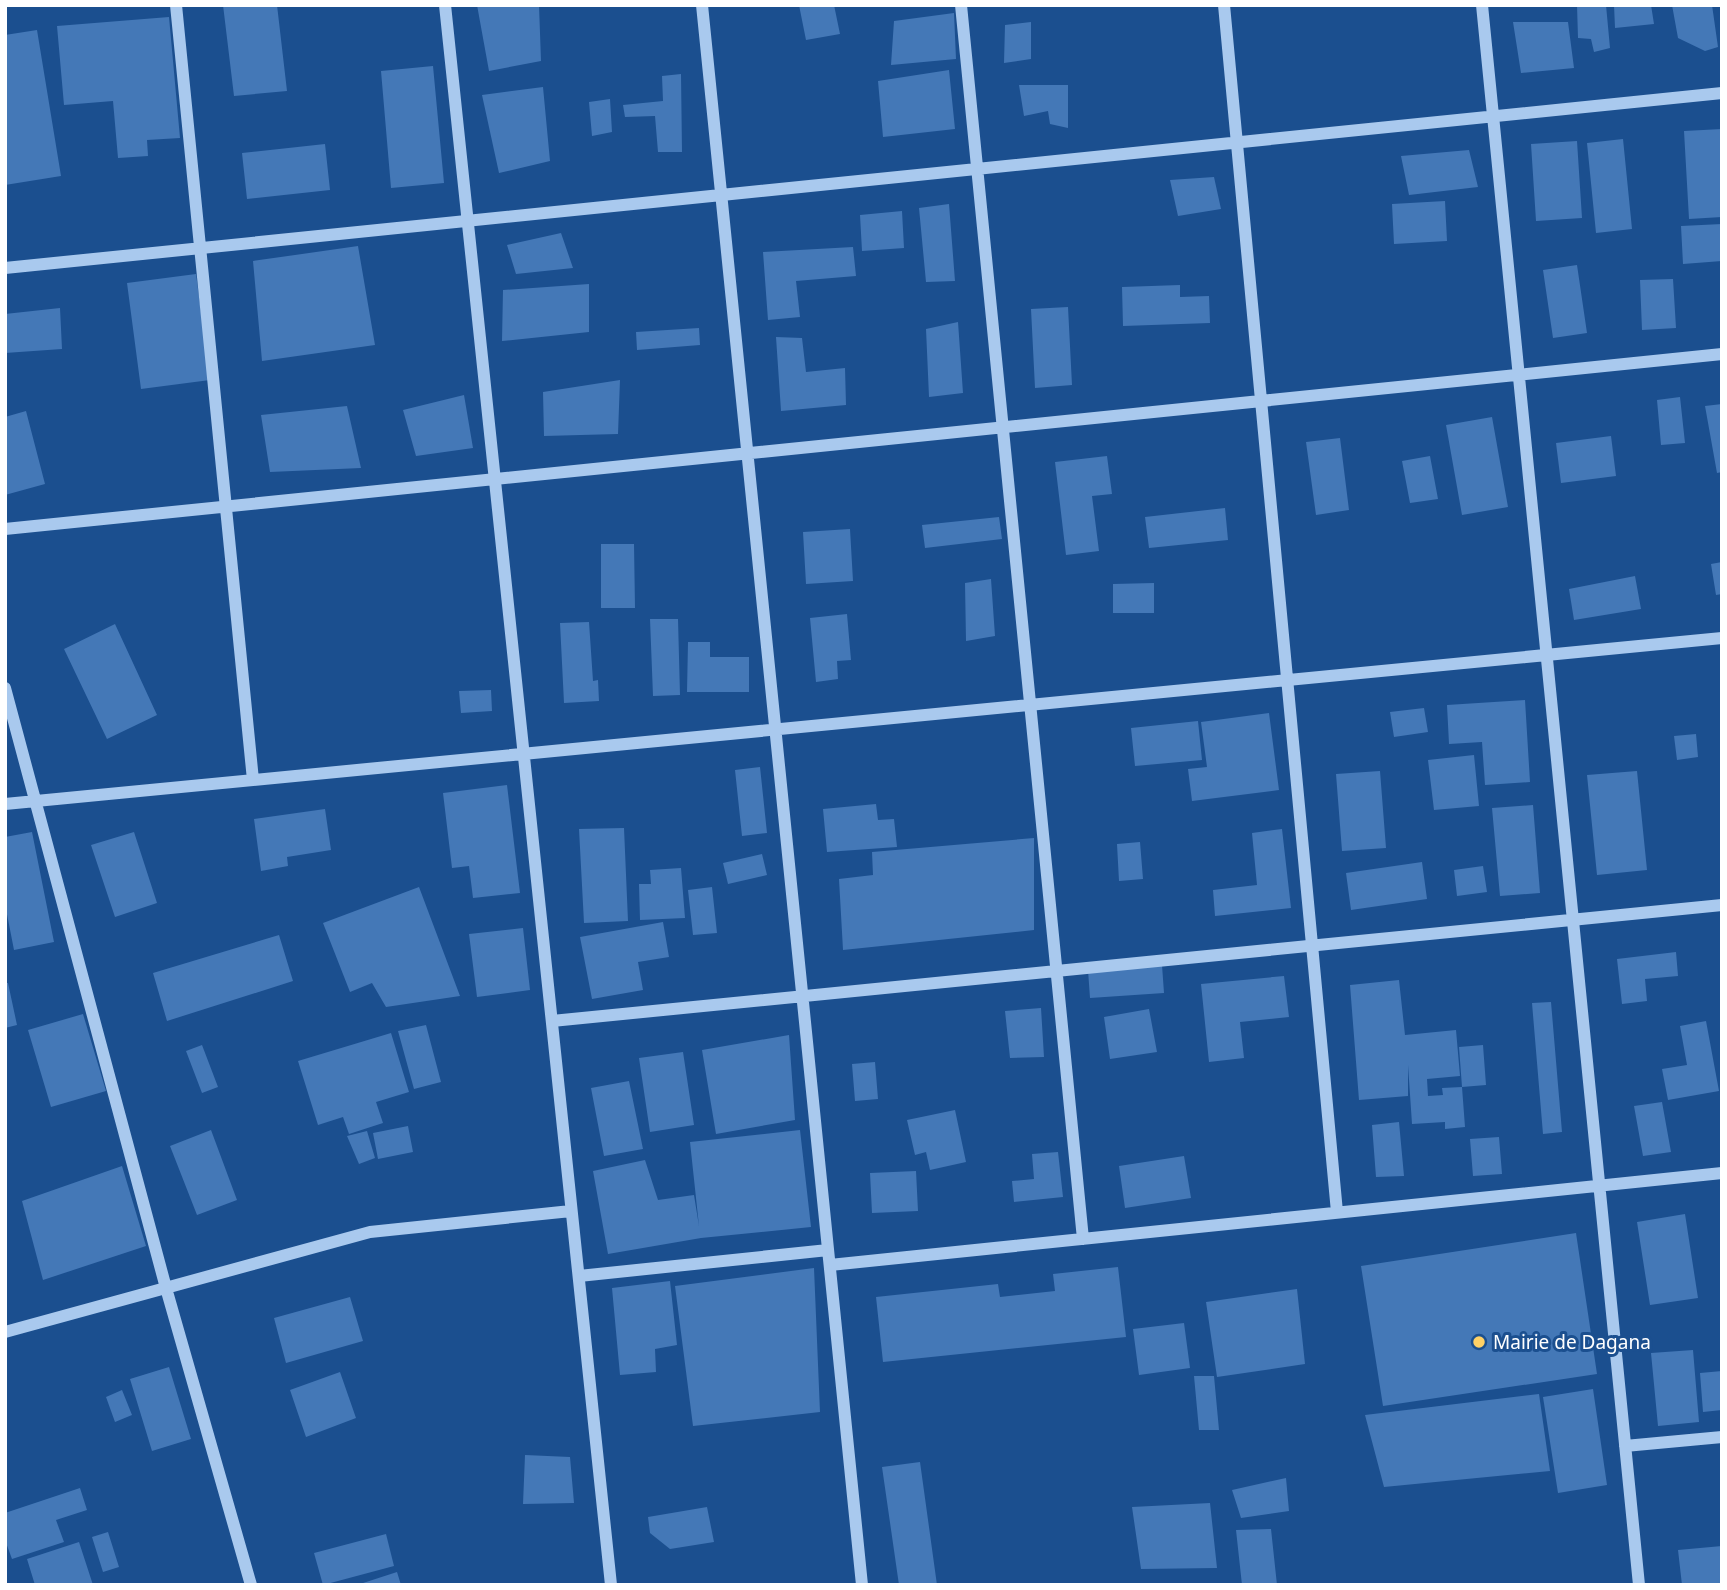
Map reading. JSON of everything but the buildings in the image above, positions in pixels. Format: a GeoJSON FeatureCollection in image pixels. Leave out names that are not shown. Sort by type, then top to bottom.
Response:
{"type":"FeatureCollection","features":[{"type":"Feature","properties":{"kind":"street"},"geometry":{"type":"LineString","coordinates":[[176,5],[253,780]]}},
{"type":"Feature","properties":{"kind":"street"},"geometry":{"type":"LineString","coordinates":[[445,5],[611,1585]]}},
{"type":"Feature","properties":{"kind":"street"},"geometry":{"type":"LineString","coordinates":[[702,5],[862,1585]]}},
{"type":"Feature","properties":{"kind":"street"},"geometry":{"type":"LineString","coordinates":[[961,5],[1083,1239]]}},
{"type":"Feature","properties":{"kind":"street"},"geometry":{"type":"LineString","coordinates":[[1224,5],[1337,1212]]}},
{"type":"Feature","properties":{"kind":"street"},"geometry":{"type":"LineString","coordinates":[[1482,5],[1639,1585]]}},
{"type":"Feature","properties":{"kind":"street"},"geometry":{"type":"LineString","coordinates":[[5,268],[1722,93]]}},
{"type":"Feature","properties":{"kind":"street"},"geometry":{"type":"LineString","coordinates":[[5,529],[1722,354]]}},
{"type":"Feature","properties":{"kind":"street"},"geometry":{"type":"LineString","coordinates":[[5,804],[1722,638]]}},
{"type":"Feature","properties":{"kind":"street"},"geometry":{"type":"LineString","coordinates":[[5,688],[166,1288],[251,1585]]}},
{"type":"Feature","properties":{"kind":"street"},"geometry":{"type":"LineString","coordinates":[[552,1021],[1722,905]]}},
{"type":"Feature","properties":{"kind":"street"},"geometry":{"type":"LineString","coordinates":[[830,1265],[1722,1173]]}},
{"type":"Feature","properties":{"kind":"street"},"geometry":{"type":"LineString","coordinates":[[5,1332],[370,1232],[571,1211]]}},
{"type":"Feature","properties":{"kind":"street"},"geometry":{"type":"LineString","coordinates":[[579,1276],[828,1250]]}},
{"type":"Feature","properties":{"kind":"street"},"geometry":{"type":"LineString","coordinates":[[1625,1446],[1722,1437]]}},
{"type":"Feature","properties":{"kind":"place","name":"Mairie de Dagana"},"geometry":{"type":"Point","coordinates":[1479,1342]}}]}
